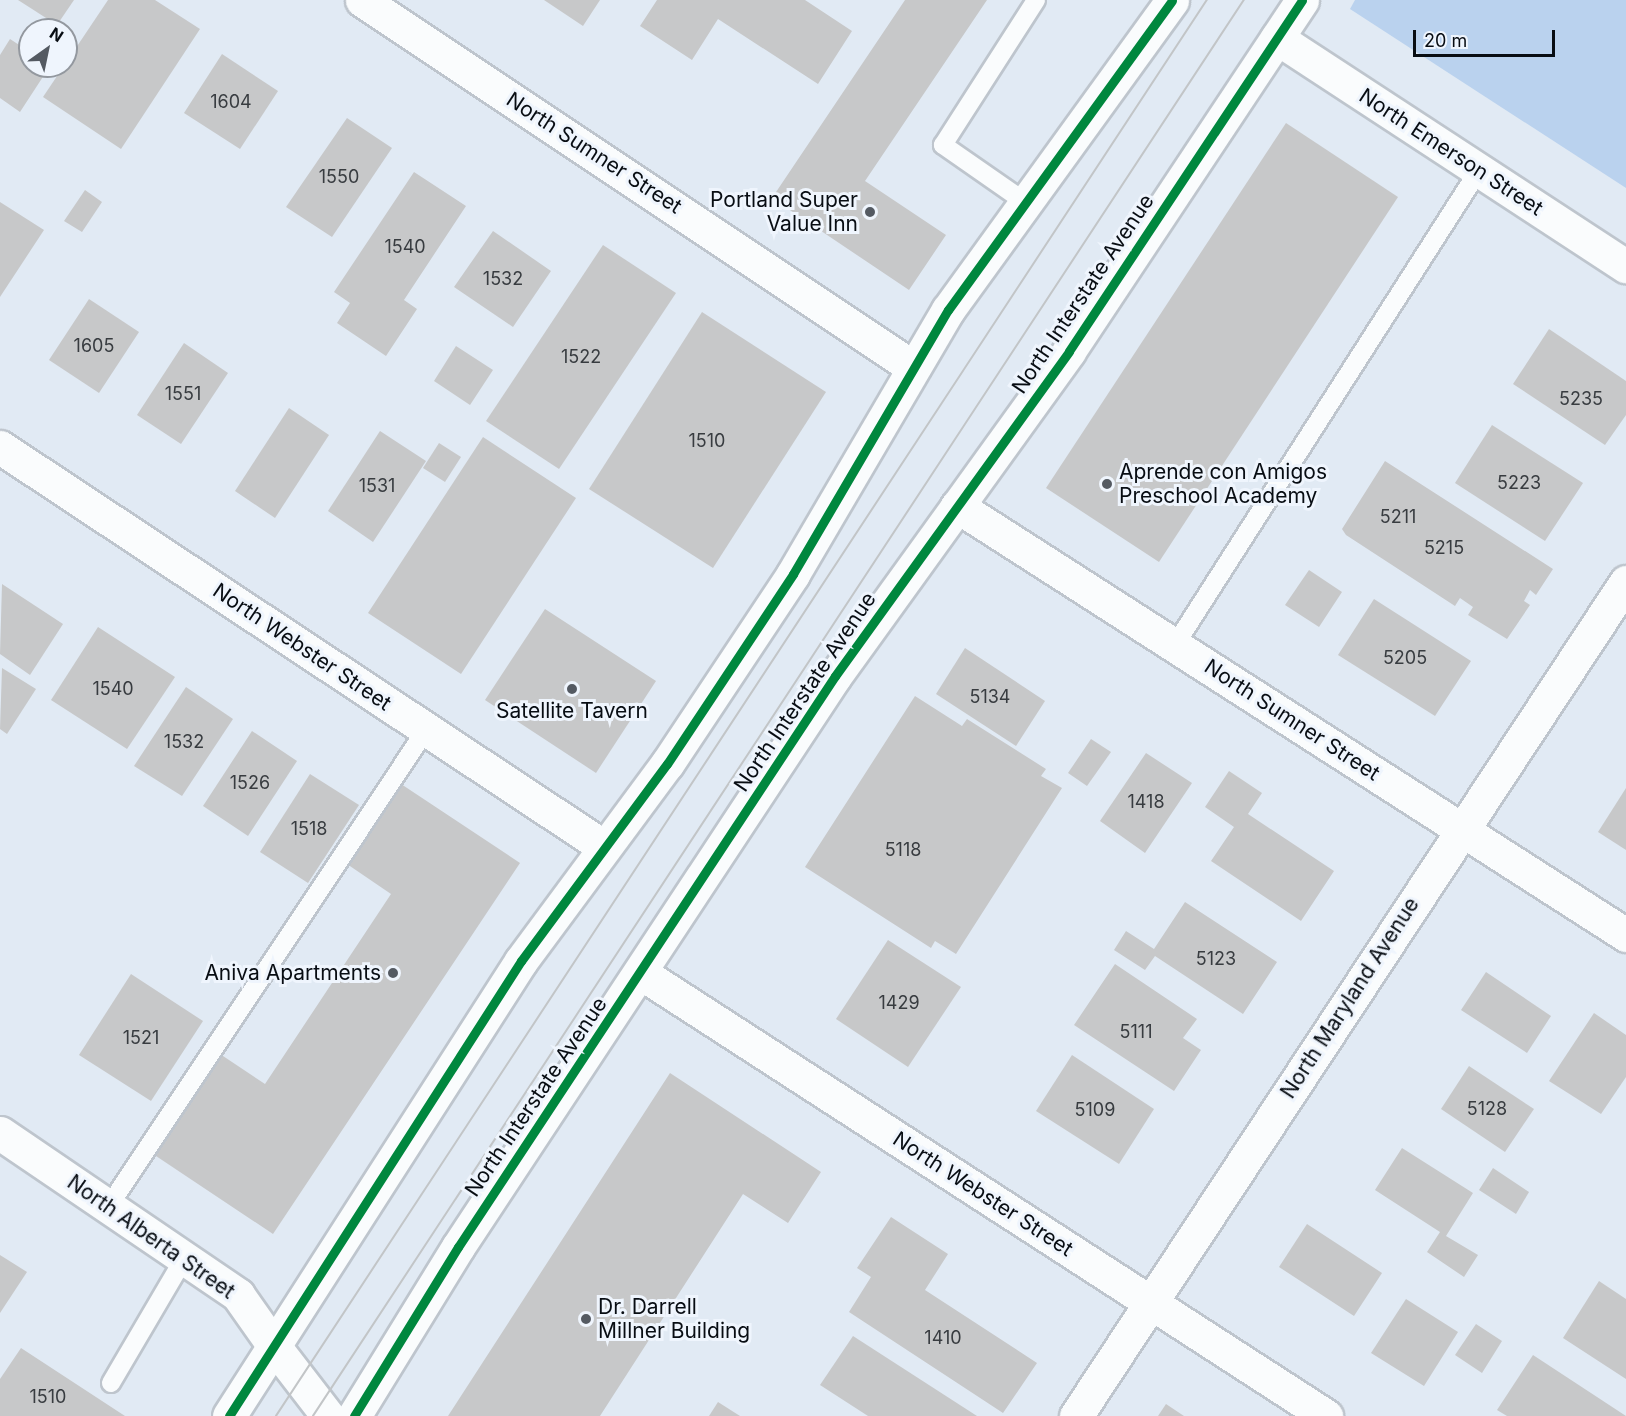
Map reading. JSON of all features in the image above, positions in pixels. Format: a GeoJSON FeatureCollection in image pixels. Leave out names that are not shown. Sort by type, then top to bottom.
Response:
{"type":"FeatureCollection","features":[{"type":"Feature","properties":{"kind":"street","name":"North Sumner Street"},"geometry":{"type":"LineString","coordinates":[[362,0],[914,368]]}},
{"type":"Feature","properties":{"kind":"street"},"geometry":{"type":"LineString","coordinates":[[229,1416],[521,961],[667,764],[793,574],[914,368],[1025,202],[1172,0]]}},
{"type":"Feature","properties":{"kind":"street","name":"North Interstate Avenue"},"geometry":{"type":"LineString","coordinates":[[354,1416],[458,1247],[835,676],[1069,351],[1302,0]]}},
{"type":"Feature","properties":{"kind":"street","name":"North Emerson Street"},"geometry":{"type":"LineString","coordinates":[[1276,38],[1626,266]]}},
{"type":"Feature","properties":{"kind":"street","name":"North Webster Street"},"geometry":{"type":"LineString","coordinates":[[0,447],[604,847]]}},
{"type":"Feature","properties":{"kind":"street","name":"North Sumner Street"},"geometry":{"type":"LineString","coordinates":[[957,506],[1626,935]]}},
{"type":"Feature","properties":{"kind":"street","name":"North Maryland Avenue"},"geometry":{"type":"LineString","coordinates":[[1076,1416],[1626,582]]}},
{"type":"Feature","properties":{"kind":"street","name":"North Webster Street"},"geometry":{"type":"LineString","coordinates":[[641,973],[1326,1416]]}},
{"type":"Feature","properties":{"kind":"street","name":"North Alberta Street"},"geometry":{"type":"LineString","coordinates":[[0,1133],[238,1295],[328,1416]]}},
{"type":"Feature","properties":{"kind":"lane"},"geometry":{"type":"LineString","coordinates":[[1025,202],[942,145],[1036,0]]}},
{"type":"Feature","properties":{"kind":"lane"},"geometry":{"type":"LineString","coordinates":[[1175,645],[1479,170]]}},
{"type":"Feature","properties":{"kind":"lane"},"geometry":{"type":"LineString","coordinates":[[109,1206],[426,730]]}},
{"type":"Feature","properties":{"kind":"lane"},"geometry":{"type":"LineString","coordinates":[[111,1383],[185,1257]]}},
{"type":"Feature","properties":{"kind":"shaded area"},"geometry":{"type":"Polygon","coordinates":[[[1355,0],[1626,0],[1626,188],[1350,9],[1355,0]]]}},
{"type":"Feature","properties":{"kind":"building"},"geometry":{"type":"Polygon","coordinates":[[[18,0],[74,0],[62,18],[46,18],[18,0]]]}},
{"type":"Feature","properties":{"kind":"building"},"geometry":{"type":"Polygon","coordinates":[[[108,0],[155,0],[200,29],[121,149],[43,97],[56,78],[78,78],[78,45],[108,0]]]}},
{"type":"Feature","properties":{"kind":"building"},"geometry":{"type":"Polygon","coordinates":[[[544,0],[600,0],[583,26],[544,0]]]}},
{"type":"Feature","properties":{"kind":"building"},"geometry":{"type":"Polygon","coordinates":[[[657,0],[805,0],[852,31],[818,84],[718,19],[692,60],[640,26],[657,0]]]}},
{"type":"Feature","properties":{"kind":"building"},"geometry":{"type":"Polygon","coordinates":[[[905,0],[987,0],[865,181],[946,235],[909,290],[772,198],[905,0]]]}},
{"type":"Feature","properties":{"kind":"building"},"geometry":{"type":"Polygon","coordinates":[[[10,39],[18,44],[18,78],[42,78],[20,112],[0,98],[0,55],[10,39]]]}},
{"type":"Feature","properties":{"kind":"building"},"geometry":{"type":"Polygon","coordinates":[[[222,54],[278,91],[240,149],[184,113],[222,54]]]}},
{"type":"Feature","properties":{"kind":"building"},"geometry":{"type":"Polygon","coordinates":[[[347,118],[392,148],[332,237],[286,207],[347,118]]]}},
{"type":"Feature","properties":{"kind":"building"},"geometry":{"type":"Polygon","coordinates":[[[1286,123],[1398,197],[1159,562],[1046,488],[1286,123]]]}},
{"type":"Feature","properties":{"kind":"building"},"geometry":{"type":"Polygon","coordinates":[[[414,172],[466,206],[404,300],[417,309],[386,356],[337,323],[350,303],[334,292],[414,172]]]}},
{"type":"Feature","properties":{"kind":"building"},"geometry":{"type":"Polygon","coordinates":[[[85,190],[102,202],[82,232],[64,221],[85,190]]]}},
{"type":"Feature","properties":{"kind":"building"},"geometry":{"type":"Polygon","coordinates":[[[0,202],[44,230],[0,297],[0,202]]]}},
{"type":"Feature","properties":{"kind":"building"},"geometry":{"type":"Polygon","coordinates":[[[493,231],[551,271],[513,327],[454,287],[493,231]]]}},
{"type":"Feature","properties":{"kind":"building"},"geometry":{"type":"Polygon","coordinates":[[[603,245],[676,293],[559,469],[486,421],[603,245]]]}},
{"type":"Feature","properties":{"kind":"building"},"geometry":{"type":"Polygon","coordinates":[[[89,299],[139,332],[99,393],[49,360],[89,299]]]}},
{"type":"Feature","properties":{"kind":"building"},"geometry":{"type":"Polygon","coordinates":[[[702,312],[826,392],[713,568],[589,489],[702,312]]]}},
{"type":"Feature","properties":{"kind":"building"},"geometry":{"type":"Polygon","coordinates":[[[1549,329],[1626,381],[1626,415],[1605,445],[1513,384],[1549,329]]]}},
{"type":"Feature","properties":{"kind":"building"},"geometry":{"type":"Polygon","coordinates":[[[184,343],[228,373],[181,444],[137,415],[184,343]]]}},
{"type":"Feature","properties":{"kind":"building"},"geometry":{"type":"Polygon","coordinates":[[[456,346],[493,370],[470,405],[434,381],[456,346]]]}},
{"type":"Feature","properties":{"kind":"building"},"geometry":{"type":"Polygon","coordinates":[[[289,408],[329,435],[275,518],[235,491],[289,408]]]}},
{"type":"Feature","properties":{"kind":"building"},"geometry":{"type":"Polygon","coordinates":[[[1492,425],[1583,483],[1545,541],[1455,483],[1492,425]]]}},
{"type":"Feature","properties":{"kind":"building"},"geometry":{"type":"Polygon","coordinates":[[[380,431],[426,461],[373,542],[328,511],[380,431]]]}},
{"type":"Feature","properties":{"kind":"building"},"geometry":{"type":"Polygon","coordinates":[[[483,437],[576,498],[461,674],[368,613],[483,437]]]}},
{"type":"Feature","properties":{"kind":"building"},"geometry":{"type":"Polygon","coordinates":[[[439,443],[461,457],[445,482],[423,468],[439,443]]]}},
{"type":"Feature","properties":{"kind":"building"},"geometry":{"type":"Polygon","coordinates":[[[1385,461],[1553,569],[1536,595],[1530,590],[1524,601],[1530,605],[1507,639],[1468,615],[1473,607],[1460,598],[1455,606],[1346,535],[1342,529],[1385,461]]]}},
{"type":"Feature","properties":{"kind":"building"},"geometry":{"type":"Polygon","coordinates":[[[1309,570],[1342,592],[1319,627],[1285,605],[1309,570]]]}},
{"type":"Feature","properties":{"kind":"building"},"geometry":{"type":"Polygon","coordinates":[[[2,584],[63,624],[30,675],[0,654],[2,584]]]}},
{"type":"Feature","properties":{"kind":"building"},"geometry":{"type":"Polygon","coordinates":[[[1374,599],[1471,661],[1435,716],[1338,655],[1374,599]]]}},
{"type":"Feature","properties":{"kind":"building"},"geometry":{"type":"Polygon","coordinates":[[[545,609],[656,681],[596,773],[485,700],[545,609]]]}},
{"type":"Feature","properties":{"kind":"building"},"geometry":{"type":"Polygon","coordinates":[[[98,627],[175,677],[127,749],[51,700],[98,627]]]}},
{"type":"Feature","properties":{"kind":"building"},"geometry":{"type":"Polygon","coordinates":[[[965,648],[1045,701],[1016,746],[936,694],[965,648]]]}},
{"type":"Feature","properties":{"kind":"building"},"geometry":{"type":"Polygon","coordinates":[[[2,668],[36,689],[7,734],[0,729],[2,668]]]}},
{"type":"Feature","properties":{"kind":"building"},"geometry":{"type":"Polygon","coordinates":[[[186,687],[233,719],[182,796],[134,766],[186,687]]]}},
{"type":"Feature","properties":{"kind":"building"},"geometry":{"type":"Polygon","coordinates":[[[915,696],[962,726],[967,719],[1046,769],[1041,776],[1062,788],[956,954],[935,941],[931,948],[805,867],[915,696]]]}},
{"type":"Feature","properties":{"kind":"building"},"geometry":{"type":"Polygon","coordinates":[[[252,731],[297,761],[248,836],[203,806],[252,731]]]}},
{"type":"Feature","properties":{"kind":"building"},"geometry":{"type":"Polygon","coordinates":[[[1091,739],[1111,752],[1087,786],[1068,773],[1091,739]]]}},
{"type":"Feature","properties":{"kind":"building"},"geometry":{"type":"Polygon","coordinates":[[[1146,753],[1192,783],[1145,853],[1100,821],[1146,753]]]}},
{"type":"Feature","properties":{"kind":"building"},"geometry":{"type":"Polygon","coordinates":[[[1229,771],[1262,793],[1248,814],[1334,871],[1301,921],[1211,861],[1234,827],[1205,807],[1229,771]]]}},
{"type":"Feature","properties":{"kind":"building"},"geometry":{"type":"Polygon","coordinates":[[[310,774],[359,805],[308,883],[260,852],[310,774]]]}},
{"type":"Feature","properties":{"kind":"building","name":"Aniva Apartments"},"geometry":{"type":"Polygon","coordinates":[[[398,782],[520,863],[273,1234],[150,1152],[217,1052],[265,1084],[391,894],[344,862],[398,782]]]}},
{"type":"Feature","properties":{"kind":"building"},"geometry":{"type":"Polygon","coordinates":[[[1626,788],[1626,850],[1598,832],[1626,788]]]}},
{"type":"Feature","properties":{"kind":"building"},"geometry":{"type":"Polygon","coordinates":[[[1185,902],[1277,962],[1243,1014],[1155,956],[1145,970],[1114,950],[1126,931],[1154,949],[1185,902]]]}},
{"type":"Feature","properties":{"kind":"building"},"geometry":{"type":"Polygon","coordinates":[[[888,940],[961,987],[908,1067],[836,1019],[888,940]]]}},
{"type":"Feature","properties":{"kind":"building"},"geometry":{"type":"Polygon","coordinates":[[[1115,964],[1197,1019],[1183,1038],[1201,1050],[1174,1091],[1074,1025],[1115,964]]]}},
{"type":"Feature","properties":{"kind":"building"},"geometry":{"type":"Polygon","coordinates":[[[1486,972],[1551,1016],[1527,1053],[1461,1010],[1486,972]]]}},
{"type":"Feature","properties":{"kind":"building"},"geometry":{"type":"Polygon","coordinates":[[[131,974],[203,1021],[151,1101],[79,1055],[131,974]]]}},
{"type":"Feature","properties":{"kind":"building"},"geometry":{"type":"Polygon","coordinates":[[[1594,1013],[1626,1035],[1626,1077],[1601,1114],[1549,1081],[1594,1013]]]}},
{"type":"Feature","properties":{"kind":"building"},"geometry":{"type":"Polygon","coordinates":[[[1072,1055],[1154,1109],[1119,1164],[1036,1111],[1072,1055]]]}},
{"type":"Feature","properties":{"kind":"building"},"geometry":{"type":"Polygon","coordinates":[[[1469,1066],[1534,1109],[1505,1152],[1441,1109],[1469,1066]]]}},
{"type":"Feature","properties":{"kind":"building","name":"Dr. Darrell Millner Building"},"geometry":{"type":"Polygon","coordinates":[[[670,1073],[821,1172],[788,1223],[743,1194],[600,1416],[448,1416],[670,1073]]]}},
{"type":"Feature","properties":{"kind":"building"},"geometry":{"type":"Polygon","coordinates":[[[1402,1148],[1473,1193],[1446,1236],[1478,1255],[1464,1277],[1427,1252],[1440,1232],[1375,1190],[1402,1148]]]}},
{"type":"Feature","properties":{"kind":"building"},"geometry":{"type":"Polygon","coordinates":[[[1493,1168],[1529,1192],[1516,1214],[1479,1190],[1493,1168]]]}},
{"type":"Feature","properties":{"kind":"building"},"geometry":{"type":"Polygon","coordinates":[[[891,1217],[948,1254],[925,1290],[1037,1363],[1003,1413],[849,1312],[871,1277],[857,1268],[891,1217]]]}},
{"type":"Feature","properties":{"kind":"building"},"geometry":{"type":"Polygon","coordinates":[[[1307,1224],[1382,1273],[1354,1316],[1279,1267],[1307,1224]]]}},
{"type":"Feature","properties":{"kind":"building"},"geometry":{"type":"Polygon","coordinates":[[[0,1255],[27,1272],[0,1313],[0,1255]]]}},
{"type":"Feature","properties":{"kind":"building"},"geometry":{"type":"Polygon","coordinates":[[[1599,1281],[1626,1299],[1626,1379],[1563,1338],[1599,1281]]]}},
{"type":"Feature","properties":{"kind":"building"},"geometry":{"type":"Polygon","coordinates":[[[1406,1299],[1458,1332],[1424,1386],[1371,1353],[1406,1299]]]}},
{"type":"Feature","properties":{"kind":"building"},"geometry":{"type":"Polygon","coordinates":[[[1476,1324],[1502,1341],[1482,1373],[1455,1355],[1476,1324]]]}},
{"type":"Feature","properties":{"kind":"building"},"geometry":{"type":"Polygon","coordinates":[[[853,1336],[977,1416],[868,1416],[820,1385],[853,1336]]]}},
{"type":"Feature","properties":{"kind":"building"},"geometry":{"type":"Polygon","coordinates":[[[21,1348],[125,1416],[0,1416],[0,1379],[21,1348]]]}},
{"type":"Feature","properties":{"kind":"building"},"geometry":{"type":"Polygon","coordinates":[[[1533,1355],[1626,1416],[1507,1416],[1497,1410],[1533,1355]]]}},
{"type":"Feature","properties":{"kind":"building"},"geometry":{"type":"Polygon","coordinates":[[[718,1402],[740,1416],[709,1416],[718,1402]]]}},
{"type":"Feature","properties":{"kind":"building"},"geometry":{"type":"Polygon","coordinates":[[[1166,1404],[1184,1416],[1158,1416],[1166,1404]]]}},
{"type":"Feature","properties":{"kind":"tram line"},"geometry":{"type":"LineString","coordinates":[[276,1416],[1207,0]]}},
{"type":"Feature","properties":{"kind":"tram line"},"geometry":{"type":"LineString","coordinates":[[313,1416],[1244,0]]}},
{"type":"Feature","properties":{"kind":"cycle path"},"geometry":{"type":"LineString","coordinates":[[229,1416],[521,961],[667,764],[793,574],[948,310],[1172,0]]}},
{"type":"Feature","properties":{"kind":"cycle path"},"geometry":{"type":"LineString","coordinates":[[354,1416],[458,1247],[835,676],[1069,351],[1302,0]]}},
{"type":"Feature","properties":{"kind":"place","name":"Portland Super Value Inn"},"geometry":{"type":"Point","coordinates":[870,212]}},
{"type":"Feature","properties":{"kind":"place","name":"Aprende con Amigos Preschool Academy"},"geometry":{"type":"Point","coordinates":[1107,484]}},
{"type":"Feature","properties":{"kind":"place","name":"Satellite Tavern"},"geometry":{"type":"Point","coordinates":[572,689]}},
{"type":"Feature","properties":{"kind":"place","name":"Aniva Apartments"},"geometry":{"type":"Point","coordinates":[393,973]}},
{"type":"Feature","properties":{"kind":"place","name":"Dr. Darrell Millner Building"},"geometry":{"type":"Point","coordinates":[586,1319]}}]}
